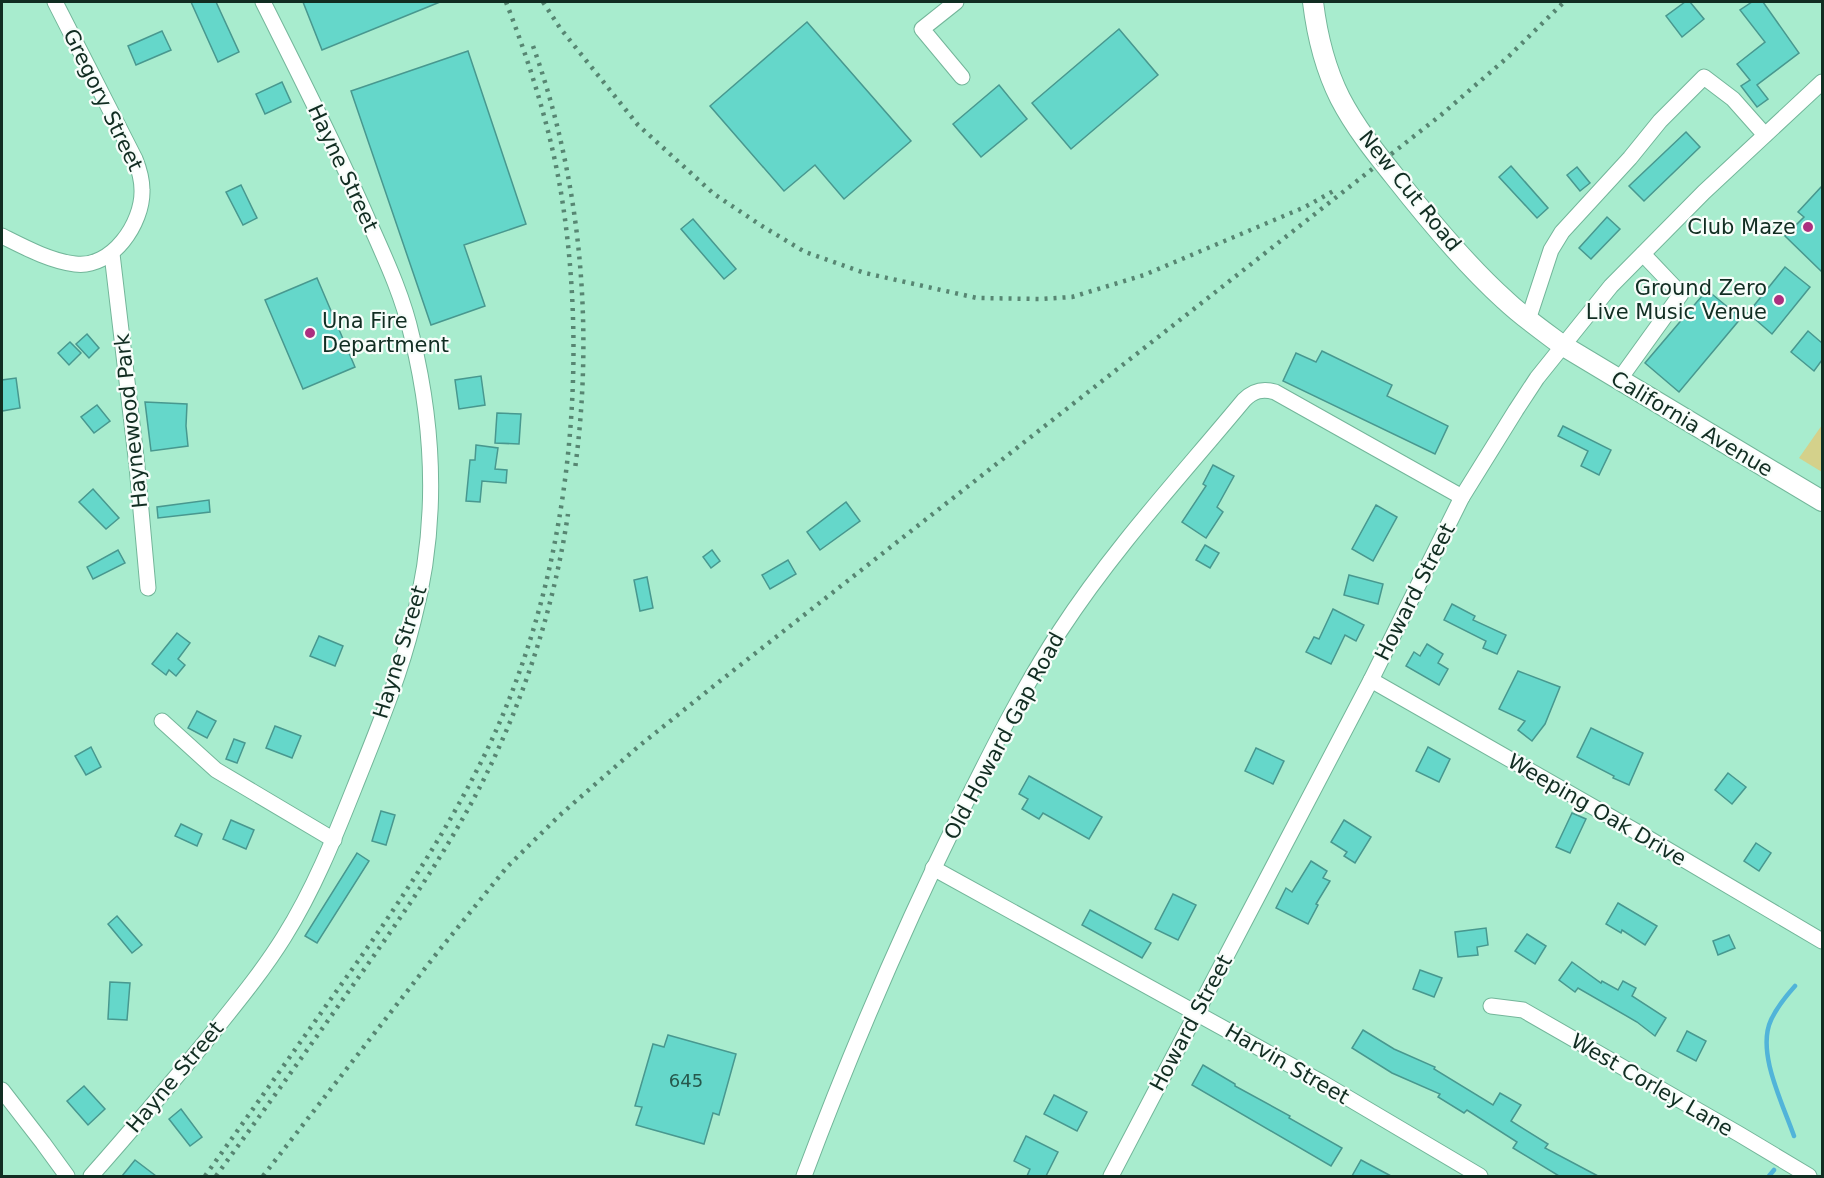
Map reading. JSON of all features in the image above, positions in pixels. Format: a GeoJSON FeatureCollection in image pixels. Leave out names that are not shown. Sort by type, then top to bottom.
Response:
{"type":"FeatureCollection","features":[{"type":"Feature","properties":{"kind":"main road","name":"New Cut Road"},"geometry":{"type":"LineString","coordinates":[[1313,2],[1329,72],[1354,123],[1424,213],[1481,278],[1528,320],[1563,345]]}},
{"type":"Feature","properties":{"kind":"main road","name":"California Avenue"},"geometry":{"type":"LineString","coordinates":[[1563,345],[1822,501]]}},
{"type":"Feature","properties":{"kind":"street","name":"Gregory Street"},"geometry":{"type":"LineString","coordinates":[[55,2],[141,175],[140,208],[134,223],[112,254]]}},
{"type":"Feature","properties":{"kind":"street","name":"Hayne Street"},"geometry":{"type":"LineString","coordinates":[[91,1176],[157,1100],[261,972],[306,900],[334,840],[406,650],[423,579],[431,514],[430,441],[423,386],[412,333],[395,281],[353,186],[263,2]]}},
{"type":"Feature","properties":{"kind":"street"},"geometry":{"type":"LineString","coordinates":[[956,2],[922,29],[962,77]]}},
{"type":"Feature","properties":{"kind":"street"},"geometry":{"type":"LineString","coordinates":[[1528,320],[1551,250],[1562,232],[1660,122],[1704,77],[1733,99],[1765,135]]}},
{"type":"Feature","properties":{"kind":"street","name":"Howard Street"},"geometry":{"type":"LineString","coordinates":[[1111,1176],[1371,681],[1462,497],[1537,378],[1611,286],[1704,192],[1822,82]]}},
{"type":"Feature","properties":{"kind":"street"},"geometry":{"type":"LineString","coordinates":[[2,236],[41,254],[76,264],[101,261],[112,254]]}},
{"type":"Feature","properties":{"kind":"street","name":"Haynewood Park"},"geometry":{"type":"LineString","coordinates":[[112,254],[148,588]]}},
{"type":"Feature","properties":{"kind":"street"},"geometry":{"type":"LineString","coordinates":[[1618,380],[1681,294],[1643,254]]}},
{"type":"Feature","properties":{"kind":"street","name":"Old Howard Gap Road"},"geometry":{"type":"LineString","coordinates":[[804,1176],[859,1037],[933,868],[1029,681],[1060,630],[1133,530],[1249,395],[1261,390],[1275,392],[1462,497]]}},
{"type":"Feature","properties":{"kind":"street","name":"Weeping Oak Drive"},"geometry":{"type":"LineString","coordinates":[[1371,681],[1661,846],[1822,941]]}},
{"type":"Feature","properties":{"kind":"street"},"geometry":{"type":"LineString","coordinates":[[162,721],[216,770],[334,840]]}},
{"type":"Feature","properties":{"kind":"street","name":"Harvin Street"},"geometry":{"type":"LineString","coordinates":[[933,868],[1197,1012],[1480,1176]]}},
{"type":"Feature","properties":{"kind":"street","name":"West Corley Lane"},"geometry":{"type":"LineString","coordinates":[[1491,1006],[1523,1010],[1809,1176]]}},
{"type":"Feature","properties":{"kind":"street"},"geometry":{"type":"LineString","coordinates":[[2,1090],[67,1176]]}},
{"type":"Feature","properties":{"kind":"shaded area"},"geometry":{"type":"Polygon","coordinates":[[[1822,425],[1822,472],[1799,458],[1822,425]]]}},
{"type":"Feature","properties":{"kind":"building"},"geometry":{"type":"Polygon","coordinates":[[[191,2],[216,2],[239,52],[218,62],[191,2]]]}},
{"type":"Feature","properties":{"kind":"building"},"geometry":{"type":"Polygon","coordinates":[[[303,2],[440,2],[322,50],[303,2]]]}},
{"type":"Feature","properties":{"kind":"building"},"geometry":{"type":"Polygon","coordinates":[[[1685,2],[1690,2],[1704,19],[1682,37],[1666,16],[1685,2]]]}},
{"type":"Feature","properties":{"kind":"building"},"geometry":{"type":"Polygon","coordinates":[[[1752,2],[1763,2],[1799,53],[1757,85],[1768,99],[1757,107],[1741,86],[1750,80],[1737,64],[1765,42],[1740,10],[1752,2]]]}},
{"type":"Feature","properties":{"kind":"building"},"geometry":{"type":"Polygon","coordinates":[[[807,22],[911,141],[844,199],[815,165],[784,191],[710,106],[807,22]]]}},
{"type":"Feature","properties":{"kind":"building"},"geometry":{"type":"Polygon","coordinates":[[[1119,29],[1158,75],[1071,149],[1032,103],[1119,29]]]}},
{"type":"Feature","properties":{"kind":"building"},"geometry":{"type":"Polygon","coordinates":[[[162,31],[171,50],[136,65],[128,46],[162,31]]]}},
{"type":"Feature","properties":{"kind":"building"},"geometry":{"type":"Polygon","coordinates":[[[468,51],[526,224],[464,245],[485,306],[431,325],[351,91],[468,51]]]}},
{"type":"Feature","properties":{"kind":"building"},"geometry":{"type":"Polygon","coordinates":[[[282,82],[291,102],[265,114],[256,94],[282,82]]]}},
{"type":"Feature","properties":{"kind":"building"},"geometry":{"type":"Polygon","coordinates":[[[999,85],[1027,119],[981,157],[953,124],[999,85]]]}},
{"type":"Feature","properties":{"kind":"building"},"geometry":{"type":"Polygon","coordinates":[[[1686,132],[1700,147],[1644,201],[1629,186],[1686,132]]]}},
{"type":"Feature","properties":{"kind":"building"},"geometry":{"type":"Polygon","coordinates":[[[1511,166],[1548,208],[1537,218],[1499,177],[1511,166]]]}},
{"type":"Feature","properties":{"kind":"building"},"geometry":{"type":"Polygon","coordinates":[[[1577,167],[1590,183],[1580,191],[1567,175],[1577,167]]]}},
{"type":"Feature","properties":{"kind":"building"},"geometry":{"type":"Polygon","coordinates":[[[241,185],[257,218],[243,225],[226,192],[241,185]]]}},
{"type":"Feature","properties":{"kind":"building","name":"Club Maze"},"geometry":{"type":"Polygon","coordinates":[[[1822,186],[1822,272],[1785,236],[1804,217],[1798,212],[1822,186]]]}},
{"type":"Feature","properties":{"kind":"building"},"geometry":{"type":"Polygon","coordinates":[[[1607,217],[1620,229],[1591,259],[1579,248],[1607,217]]]}},
{"type":"Feature","properties":{"kind":"building"},"geometry":{"type":"Polygon","coordinates":[[[693,219],[736,269],[724,279],[681,229],[693,219]]]}},
{"type":"Feature","properties":{"kind":"building","name":"Ground Zero Live Music Venue"},"geometry":{"type":"Polygon","coordinates":[[[1785,267],[1810,287],[1772,334],[1748,313],[1785,267]]]}},
{"type":"Feature","properties":{"kind":"building","name":"Una Fire Department"},"geometry":{"type":"Polygon","coordinates":[[[317,278],[355,367],[303,389],[265,300],[317,278]]]}},
{"type":"Feature","properties":{"kind":"building"},"geometry":{"type":"Polygon","coordinates":[[[1707,290],[1741,318],[1679,392],[1645,363],[1707,290]]]}},
{"type":"Feature","properties":{"kind":"building"},"geometry":{"type":"Polygon","coordinates":[[[1808,331],[1822,343],[1822,360],[1814,371],[1791,352],[1808,331]]]}},
{"type":"Feature","properties":{"kind":"building"},"geometry":{"type":"Polygon","coordinates":[[[87,334],[99,348],[89,358],[76,344],[87,334]]]}},
{"type":"Feature","properties":{"kind":"building"},"geometry":{"type":"Polygon","coordinates":[[[70,342],[81,353],[69,365],[58,353],[70,342]]]}},
{"type":"Feature","properties":{"kind":"building"},"geometry":{"type":"Polygon","coordinates":[[[1322,351],[1392,385],[1387,396],[1448,426],[1435,454],[1283,381],[1296,353],[1316,362],[1322,351]]]}},
{"type":"Feature","properties":{"kind":"building"},"geometry":{"type":"Polygon","coordinates":[[[481,376],[485,405],[459,409],[455,380],[481,376]]]}},
{"type":"Feature","properties":{"kind":"building"},"geometry":{"type":"Polygon","coordinates":[[[16,378],[20,408],[2,411],[2,380],[16,378]]]}},
{"type":"Feature","properties":{"kind":"building"},"geometry":{"type":"Polygon","coordinates":[[[145,402],[187,404],[188,446],[151,451],[145,402]]]}},
{"type":"Feature","properties":{"kind":"building"},"geometry":{"type":"Polygon","coordinates":[[[97,405],[110,421],[94,433],[81,417],[97,405]]]}},
{"type":"Feature","properties":{"kind":"building"},"geometry":{"type":"Polygon","coordinates":[[[497,413],[521,414],[519,444],[495,443],[497,413]]]}},
{"type":"Feature","properties":{"kind":"building"},"geometry":{"type":"Polygon","coordinates":[[[1563,426],[1611,450],[1599,475],[1581,466],[1588,451],[1558,436],[1563,426]]]}},
{"type":"Feature","properties":{"kind":"building"},"geometry":{"type":"Polygon","coordinates":[[[476,445],[498,448],[495,469],[507,470],[506,483],[482,481],[480,502],[466,501],[470,460],[475,460],[476,445]]]}},
{"type":"Feature","properties":{"kind":"building"},"geometry":{"type":"Polygon","coordinates":[[[1213,465],[1234,476],[1217,507],[1223,512],[1206,538],[1182,522],[1206,486],[1203,484],[1213,465]]]}},
{"type":"Feature","properties":{"kind":"building"},"geometry":{"type":"Polygon","coordinates":[[[93,489],[119,518],[106,529],[79,502],[93,489]]]}},
{"type":"Feature","properties":{"kind":"building"},"geometry":{"type":"Polygon","coordinates":[[[209,500],[210,512],[158,518],[157,507],[209,500]]]}},
{"type":"Feature","properties":{"kind":"building"},"geometry":{"type":"Polygon","coordinates":[[[846,502],[860,521],[820,550],[807,532],[846,502]]]}},
{"type":"Feature","properties":{"kind":"building"},"geometry":{"type":"Polygon","coordinates":[[[1376,505],[1397,517],[1373,561],[1352,549],[1376,505]]]}},
{"type":"Feature","properties":{"kind":"building"},"geometry":{"type":"Polygon","coordinates":[[[1205,545],[1219,553],[1210,568],[1196,560],[1205,545]]]}},
{"type":"Feature","properties":{"kind":"building"},"geometry":{"type":"Polygon","coordinates":[[[118,550],[125,563],[93,579],[87,567],[118,550]]]}},
{"type":"Feature","properties":{"kind":"building"},"geometry":{"type":"Polygon","coordinates":[[[712,550],[720,561],[711,568],[703,557],[712,550]]]}},
{"type":"Feature","properties":{"kind":"building"},"geometry":{"type":"Polygon","coordinates":[[[788,560],[796,574],[770,589],[762,575],[788,560]]]}},
{"type":"Feature","properties":{"kind":"building"},"geometry":{"type":"Polygon","coordinates":[[[1349,575],[1383,584],[1378,604],[1344,595],[1349,575]]]}},
{"type":"Feature","properties":{"kind":"building"},"geometry":{"type":"Polygon","coordinates":[[[647,577],[653,608],[640,611],[634,580],[647,577]]]}},
{"type":"Feature","properties":{"kind":"building"},"geometry":{"type":"Polygon","coordinates":[[[1452,604],[1475,616],[1473,620],[1506,635],[1497,654],[1483,648],[1486,641],[1444,620],[1452,604]]]}},
{"type":"Feature","properties":{"kind":"building"},"geometry":{"type":"Polygon","coordinates":[[[1333,609],[1364,625],[1356,641],[1345,635],[1331,664],[1306,652],[1314,637],[1319,639],[1333,609]]]}},
{"type":"Feature","properties":{"kind":"building"},"geometry":{"type":"Polygon","coordinates":[[[177,633],[190,643],[178,659],[185,665],[176,676],[169,670],[166,675],[152,664],[177,633]]]}},
{"type":"Feature","properties":{"kind":"building"},"geometry":{"type":"Polygon","coordinates":[[[319,636],[343,646],[335,666],[310,656],[319,636]]]}},
{"type":"Feature","properties":{"kind":"building"},"geometry":{"type":"Polygon","coordinates":[[[1427,644],[1443,654],[1438,663],[1448,669],[1439,685],[1406,666],[1414,652],[1420,656],[1427,644]]]}},
{"type":"Feature","properties":{"kind":"building"},"geometry":{"type":"Polygon","coordinates":[[[1518,671],[1560,687],[1545,724],[1532,741],[1518,730],[1525,721],[1499,709],[1518,671]]]}},
{"type":"Feature","properties":{"kind":"building"},"geometry":{"type":"Polygon","coordinates":[[[197,711],[216,721],[207,738],[188,728],[197,711]]]}},
{"type":"Feature","properties":{"kind":"building"},"geometry":{"type":"Polygon","coordinates":[[[275,726],[301,736],[292,758],[266,748],[275,726]]]}},
{"type":"Feature","properties":{"kind":"building"},"geometry":{"type":"Polygon","coordinates":[[[1591,728],[1643,753],[1629,785],[1577,757],[1591,728]]]}},
{"type":"Feature","properties":{"kind":"building"},"geometry":{"type":"Polygon","coordinates":[[[234,739],[245,743],[237,763],[226,759],[234,739]]]}},
{"type":"Feature","properties":{"kind":"building"},"geometry":{"type":"Polygon","coordinates":[[[91,747],[101,767],[86,775],[75,756],[91,747]]]}},
{"type":"Feature","properties":{"kind":"building"},"geometry":{"type":"Polygon","coordinates":[[[1428,747],[1450,759],[1439,782],[1416,771],[1428,747]]]}},
{"type":"Feature","properties":{"kind":"building"},"geometry":{"type":"Polygon","coordinates":[[[1256,748],[1284,761],[1273,784],[1245,771],[1256,748]]]}},
{"type":"Feature","properties":{"kind":"building"},"geometry":{"type":"Polygon","coordinates":[[[1728,773],[1746,787],[1732,804],[1715,790],[1728,773]]]}},
{"type":"Feature","properties":{"kind":"building"},"geometry":{"type":"Polygon","coordinates":[[[1029,776],[1102,817],[1089,839],[1043,813],[1039,819],[1022,809],[1028,799],[1019,794],[1029,776]]]}},
{"type":"Feature","properties":{"kind":"building"},"geometry":{"type":"Polygon","coordinates":[[[381,811],[395,815],[386,845],[372,841],[381,811]]]}},
{"type":"Feature","properties":{"kind":"building"},"geometry":{"type":"Polygon","coordinates":[[[1572,813],[1586,819],[1570,853],[1556,847],[1572,813]]]}},
{"type":"Feature","properties":{"kind":"building"},"geometry":{"type":"Polygon","coordinates":[[[231,820],[254,830],[246,849],[223,839],[231,820]]]}},
{"type":"Feature","properties":{"kind":"building"},"geometry":{"type":"Polygon","coordinates":[[[1344,820],[1371,837],[1355,863],[1344,856],[1347,852],[1331,842],[1344,820]]]}},
{"type":"Feature","properties":{"kind":"building"},"geometry":{"type":"Polygon","coordinates":[[[181,824],[202,834],[197,846],[175,836],[181,824]]]}},
{"type":"Feature","properties":{"kind":"building"},"geometry":{"type":"Polygon","coordinates":[[[1756,843],[1771,853],[1759,871],[1744,861],[1756,843]]]}},
{"type":"Feature","properties":{"kind":"building"},"geometry":{"type":"Polygon","coordinates":[[[357,853],[369,861],[317,943],[305,936],[357,853]]]}},
{"type":"Feature","properties":{"kind":"building"},"geometry":{"type":"Polygon","coordinates":[[[1311,861],[1327,871],[1323,878],[1330,881],[1316,904],[1318,905],[1308,924],[1276,908],[1286,888],[1292,892],[1311,861]]]}},
{"type":"Feature","properties":{"kind":"building"},"geometry":{"type":"Polygon","coordinates":[[[1173,894],[1196,905],[1178,940],[1155,929],[1173,894]]]}},
{"type":"Feature","properties":{"kind":"building"},"geometry":{"type":"Polygon","coordinates":[[[1618,903],[1657,926],[1645,945],[1622,930],[1621,933],[1606,924],[1618,903]]]}},
{"type":"Feature","properties":{"kind":"building"},"geometry":{"type":"Polygon","coordinates":[[[1090,910],[1151,943],[1142,958],[1082,925],[1090,910]]]}},
{"type":"Feature","properties":{"kind":"building"},"geometry":{"type":"Polygon","coordinates":[[[117,916],[142,945],[132,953],[108,924],[117,916]]]}},
{"type":"Feature","properties":{"kind":"building"},"geometry":{"type":"Polygon","coordinates":[[[1486,928],[1488,945],[1477,947],[1478,955],[1458,957],[1455,932],[1486,928]]]}},
{"type":"Feature","properties":{"kind":"building"},"geometry":{"type":"Polygon","coordinates":[[[1527,934],[1546,946],[1535,964],[1515,951],[1527,934]]]}},
{"type":"Feature","properties":{"kind":"building"},"geometry":{"type":"Polygon","coordinates":[[[1729,935],[1735,948],[1718,955],[1713,941],[1729,935]]]}},
{"type":"Feature","properties":{"kind":"building"},"geometry":{"type":"Polygon","coordinates":[[[1572,962],[1601,983],[1602,981],[1618,990],[1623,981],[1636,988],[1632,996],[1666,1018],[1655,1036],[1637,1022],[1578,988],[1575,992],[1559,980],[1572,962]]]}},
{"type":"Feature","properties":{"kind":"building"},"geometry":{"type":"Polygon","coordinates":[[[1420,970],[1442,978],[1434,997],[1413,989],[1420,970]]]}},
{"type":"Feature","properties":{"kind":"building"},"geometry":{"type":"Polygon","coordinates":[[[110,982],[130,983],[127,1020],[108,1019],[110,982]]]}},
{"type":"Feature","properties":{"kind":"building"},"geometry":{"type":"Polygon","coordinates":[[[1363,1030],[1394,1049],[1435,1067],[1434,1069],[1493,1105],[1500,1093],[1521,1105],[1511,1121],[1548,1144],[1545,1148],[1598,1176],[1559,1176],[1513,1148],[1517,1142],[1467,1110],[1464,1113],[1438,1097],[1440,1094],[1392,1073],[1352,1048],[1363,1030]]]}},
{"type":"Feature","properties":{"kind":"building"},"geometry":{"type":"Polygon","coordinates":[[[1687,1031],[1706,1041],[1696,1061],[1677,1051],[1687,1031]]]}},
{"type":"Feature","properties":{"kind":"building"},"geometry":{"type":"Polygon","coordinates":[[[668,1035],[736,1054],[719,1115],[713,1113],[704,1144],[636,1125],[642,1107],[635,1106],[653,1044],[664,1047],[668,1035]]]}},
{"type":"Feature","properties":{"kind":"building"},"geometry":{"type":"Polygon","coordinates":[[[1203,1065],[1342,1148],[1331,1166],[1192,1085],[1203,1065]]]}},
{"type":"Feature","properties":{"kind":"building"},"geometry":{"type":"Polygon","coordinates":[[[84,1086],[105,1109],[88,1125],[67,1101],[84,1086]]]}},
{"type":"Feature","properties":{"kind":"building"},"geometry":{"type":"Polygon","coordinates":[[[1054,1095],[1087,1112],[1077,1131],[1044,1114],[1054,1095]]]}},
{"type":"Feature","properties":{"kind":"building"},"geometry":{"type":"Polygon","coordinates":[[[181,1109],[202,1137],[190,1146],[169,1119],[181,1109]]]}},
{"type":"Feature","properties":{"kind":"building"},"geometry":{"type":"Polygon","coordinates":[[[1026,1136],[1058,1152],[1046,1176],[1027,1176],[1030,1169],[1014,1161],[1026,1136]]]}},
{"type":"Feature","properties":{"kind":"building"},"geometry":{"type":"Polygon","coordinates":[[[135,1160],[156,1176],[122,1176],[135,1160]]]}},
{"type":"Feature","properties":{"kind":"building"},"geometry":{"type":"Polygon","coordinates":[[[1361,1160],[1391,1176],[1352,1176],[1361,1160]]]}},
{"type":"Feature","properties":{"kind":"waterway"},"geometry":{"type":"LineString","coordinates":[[1794,1136],[1773,1078],[1769,1062],[1767,1033],[1776,1011],[1795,986]]}},
{"type":"Feature","properties":{"kind":"waterway"},"geometry":{"type":"LineString","coordinates":[[1769,1176],[1774,1170]]}},
{"type":"Feature","properties":{"kind":"railway"},"geometry":{"type":"LineString","coordinates":[[205,1176],[388,918],[444,830],[477,770],[506,706],[531,639],[549,569],[562,498],[571,426],[573,353],[571,282],[560,185],[548,132],[525,53],[506,2]]}},
{"type":"Feature","properties":{"kind":"railway"},"geometry":{"type":"LineString","coordinates":[[543,2],[560,28],[638,125],[714,194],[805,252],[865,273],[977,298],[1072,297],[1144,275],[1305,207],[1337,189]]}},
{"type":"Feature","properties":{"kind":"railway"},"geometry":{"type":"LineString","coordinates":[[263,1176],[507,867],[560,815],[639,746],[720,681],[1441,115],[1508,57],[1564,2]]}},
{"type":"Feature","properties":{"kind":"railway"},"geometry":{"type":"LineString","coordinates":[[533,46],[562,149],[579,255],[583,309],[583,362],[581,416],[575,469]]}},
{"type":"Feature","properties":{"kind":"railway"},"geometry":{"type":"LineString","coordinates":[[216,1176],[404,912],[446,847],[479,789],[513,714],[541,635],[552,595],[568,514]]}},
{"type":"Feature","properties":{"kind":"place","name":"Club Maze"},"geometry":{"type":"Point","coordinates":[1808,227]}},
{"type":"Feature","properties":{"kind":"place","name":"Ground Zero Live Music Venue"},"geometry":{"type":"Point","coordinates":[1779,300]}},
{"type":"Feature","properties":{"kind":"place","name":"Una Fire Department"},"geometry":{"type":"Point","coordinates":[310,333]}}]}
